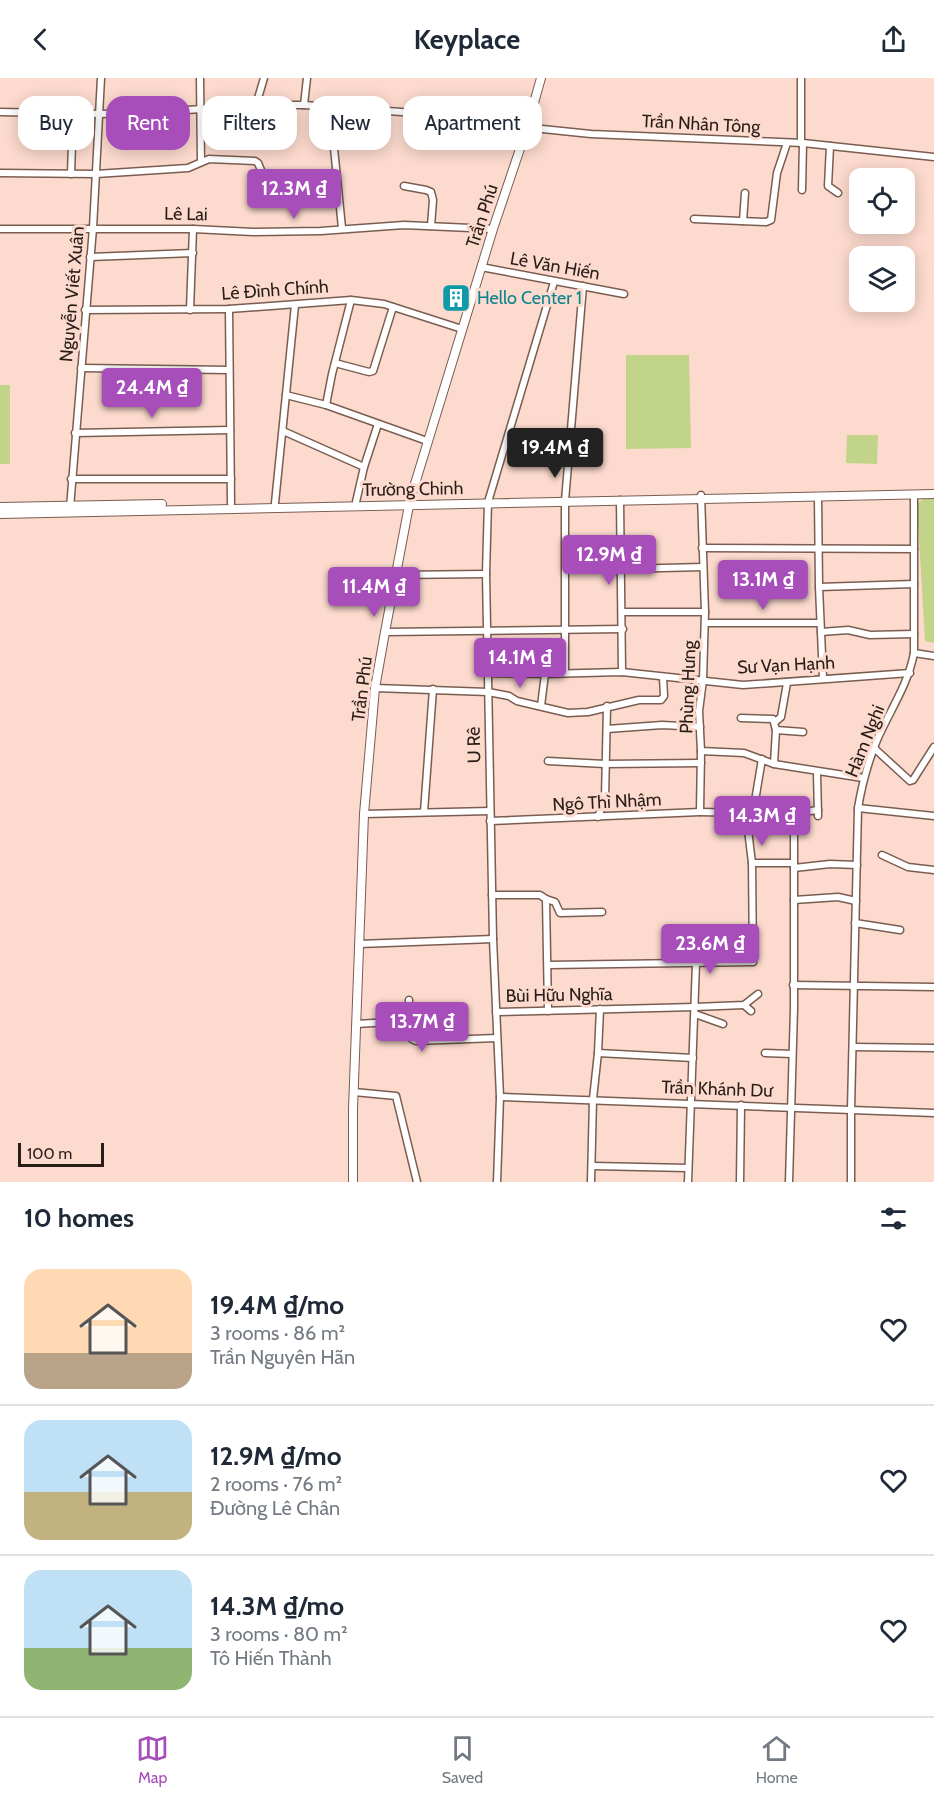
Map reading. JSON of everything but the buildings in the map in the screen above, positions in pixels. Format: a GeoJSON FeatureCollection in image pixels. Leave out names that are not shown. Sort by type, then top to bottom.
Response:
{"type":"FeatureCollection","features":[{"type":"Feature","properties":{"kind":"street","name":"Nguyễn Viết Xuân"},"geometry":{"type":"LineString","coordinates":[[70,509],[93,228],[101,78]]}},
{"type":"Feature","properties":{"kind":"street"},"geometry":{"type":"LineString","coordinates":[[201,78],[201,161]]}},
{"type":"Feature","properties":{"kind":"street"},"geometry":{"type":"LineString","coordinates":[[259,96],[264,78]]}},
{"type":"Feature","properties":{"kind":"street"},"geometry":{"type":"LineString","coordinates":[[304,105],[308,78]]}},
{"type":"Feature","properties":{"kind":"street","name":"Trần Phú"},"geometry":{"type":"LineString","coordinates":[[536,96],[541,78]]}},
{"type":"Feature","properties":{"kind":"street"},"geometry":{"type":"LineString","coordinates":[[801,78],[802,190]]}},
{"type":"Feature","properties":{"kind":"street","name":"Trần Nhân Tông"},"geometry":{"type":"LineString","coordinates":[[297,105],[309,106]]}},
{"type":"Feature","properties":{"kind":"street","name":"Trần Nhân Tông"},"geometry":{"type":"LineString","coordinates":[[94,114],[200,109]]}},
{"type":"Feature","properties":{"kind":"street","name":"Trần Nhân Tông"},"geometry":{"type":"LineString","coordinates":[[0,112],[18,112]]}},
{"type":"Feature","properties":{"kind":"street","name":"Trần Nhân Tông"},"geometry":{"type":"LineString","coordinates":[[542,129],[591,134],[802,143],[934,157]]}},
{"type":"Feature","properties":{"kind":"street"},"geometry":{"type":"LineString","coordinates":[[694,219],[766,222],[771,220],[777,173],[787,143]]}},
{"type":"Feature","properties":{"kind":"street"},"geometry":{"type":"LineString","coordinates":[[830,146],[828,186],[838,193]]}},
{"type":"Feature","properties":{"kind":"street"},"geometry":{"type":"LineString","coordinates":[[71,174],[72,150]]}},
{"type":"Feature","properties":{"kind":"street"},"geometry":{"type":"LineString","coordinates":[[334,150],[342,228]]}},
{"type":"Feature","properties":{"kind":"street","name":"Trần Phú"},"geometry":{"type":"LineString","coordinates":[[353,1182],[364,814],[375,688],[410,502],[481,267],[520,150]]}},
{"type":"Feature","properties":{"kind":"street"},"geometry":{"type":"LineString","coordinates":[[0,173],[96,174],[188,168],[209,159],[252,161],[258,163],[263,175],[298,176]]}},
{"type":"Feature","properties":{"kind":"street"},"geometry":{"type":"LineString","coordinates":[[404,186],[431,192],[433,200],[430,226]]}},
{"type":"Feature","properties":{"kind":"street"},"geometry":{"type":"LineString","coordinates":[[743,221],[745,194]]}},
{"type":"Feature","properties":{"kind":"street","name":"Lê Lai"},"geometry":{"type":"LineString","coordinates":[[0,229],[193,229],[264,232],[321,231],[404,225],[493,229]]}},
{"type":"Feature","properties":{"kind":"street"},"geometry":{"type":"LineString","coordinates":[[190,310],[193,229]]}},
{"type":"Feature","properties":{"kind":"street"},"geometry":{"type":"LineString","coordinates":[[90,257],[192,253]]}},
{"type":"Feature","properties":{"kind":"street","name":"Lê Văn Hiến"},"geometry":{"type":"LineString","coordinates":[[481,267],[624,294]]}},
{"type":"Feature","properties":{"kind":"street","name":"U Rê"},"geometry":{"type":"LineString","coordinates":[[498,1182],[500,1097],[493,939],[486,632],[489,500],[554,282]]}},
{"type":"Feature","properties":{"kind":"street"},"geometry":{"type":"LineString","coordinates":[[565,673],[565,499],[583,286]]}},
{"type":"Feature","properties":{"kind":"street"},"geometry":{"type":"LineString","coordinates":[[326,405],[351,300]]}},
{"type":"Feature","properties":{"kind":"street","name":"Lê Đình Chính"},"geometry":{"type":"LineString","coordinates":[[85,310],[229,309],[351,300],[393,307],[462,329]]}},
{"type":"Feature","properties":{"kind":"street"},"geometry":{"type":"LineString","coordinates":[[276,503],[295,305]]}},
{"type":"Feature","properties":{"kind":"street"},"geometry":{"type":"LineString","coordinates":[[335,363],[372,371],[393,307]]}},
{"type":"Feature","properties":{"kind":"street"},"geometry":{"type":"LineString","coordinates":[[229,309],[231,503]]}},
{"type":"Feature","properties":{"kind":"street"},"geometry":{"type":"LineString","coordinates":[[81,368],[229,370]]}},
{"type":"Feature","properties":{"kind":"street"},"geometry":{"type":"LineString","coordinates":[[286,395],[326,405],[427,441]]}},
{"type":"Feature","properties":{"kind":"street"},"geometry":{"type":"LineString","coordinates":[[356,502],[364,467],[378,424]]}},
{"type":"Feature","properties":{"kind":"street"},"geometry":{"type":"LineString","coordinates":[[75,433],[230,430]]}},
{"type":"Feature","properties":{"kind":"street"},"geometry":{"type":"LineString","coordinates":[[283,431],[364,467]]}},
{"type":"Feature","properties":{"kind":"street"},"geometry":{"type":"LineString","coordinates":[[71,479],[231,479]]}},
{"type":"Feature","properties":{"kind":"street","name":"Trường Chinh"},"geometry":{"type":"LineString","coordinates":[[565,499],[620,500],[701,496],[818,497],[934,493]]}},
{"type":"Feature","properties":{"kind":"street","name":"Trường Chinh"},"geometry":{"type":"LineString","coordinates":[[0,507],[70,509],[934,493]]}},
{"type":"Feature","properties":{"kind":"street","name":"Hàm Nghi"},"geometry":{"type":"LineString","coordinates":[[851,1182],[858,808],[863,778],[874,748],[910,673],[914,653],[914,495]]}},
{"type":"Feature","properties":{"kind":"street","name":"Phùng Hưng"},"geometry":{"type":"LineString","coordinates":[[701,496],[705,612],[703,680],[699,711],[701,751],[744,753],[774,764],[863,778]]}},
{"type":"Feature","properties":{"kind":"street"},"geometry":{"type":"LineString","coordinates":[[818,497],[820,623],[824,678]]}},
{"type":"Feature","properties":{"kind":"street"},"geometry":{"type":"LineString","coordinates":[[620,500],[621,672]]}},
{"type":"Feature","properties":{"kind":"street","name":"Trường Chinh"},"geometry":{"type":"LineString","coordinates":[[0,514],[231,503],[410,502]]}},
{"type":"Feature","properties":{"kind":"street"},"geometry":{"type":"LineString","coordinates":[[702,548],[914,549]]}},
{"type":"Feature","properties":{"kind":"street"},"geometry":{"type":"LineString","coordinates":[[621,569],[704,567]]}},
{"type":"Feature","properties":{"kind":"street"},"geometry":{"type":"LineString","coordinates":[[396,575],[486,574]]}},
{"type":"Feature","properties":{"kind":"street"},"geometry":{"type":"LineString","coordinates":[[819,587],[914,584]]}},
{"type":"Feature","properties":{"kind":"street"},"geometry":{"type":"LineString","coordinates":[[622,612],[705,612]]}},
{"type":"Feature","properties":{"kind":"street"},"geometry":{"type":"LineString","coordinates":[[705,623],[820,623]]}},
{"type":"Feature","properties":{"kind":"street"},"geometry":{"type":"LineString","coordinates":[[385,632],[622,629]]}},
{"type":"Feature","properties":{"kind":"street"},"geometry":{"type":"LineString","coordinates":[[821,632],[848,630],[870,635],[914,634]]}},
{"type":"Feature","properties":{"kind":"street"},"geometry":{"type":"LineString","coordinates":[[914,653],[934,656]]}},
{"type":"Feature","properties":{"kind":"street","name":"Sư Vạn Hạnh"},"geometry":{"type":"LineString","coordinates":[[488,673],[621,672],[743,686],[910,673]]}},
{"type":"Feature","properties":{"kind":"street"},"geometry":{"type":"LineString","coordinates":[[541,706],[545,674]]}},
{"type":"Feature","properties":{"kind":"street"},"geometry":{"type":"LineString","coordinates":[[375,688],[488,692],[568,713],[588,712],[639,700],[661,700],[664,696],[663,677]]}},
{"type":"Feature","properties":{"kind":"street"},"geometry":{"type":"LineString","coordinates":[[774,764],[776,726],[781,717],[786,684]]}},
{"type":"Feature","properties":{"kind":"street"},"geometry":{"type":"LineString","coordinates":[[424,812],[433,689]]}},
{"type":"Feature","properties":{"kind":"street"},"geometry":{"type":"LineString","coordinates":[[598,817],[605,799],[607,706]]}},
{"type":"Feature","properties":{"kind":"street"},"geometry":{"type":"LineString","coordinates":[[741,718],[773,719],[776,726]]}},
{"type":"Feature","properties":{"kind":"street"},"geometry":{"type":"LineString","coordinates":[[608,729],[662,725],[700,727]]}},
{"type":"Feature","properties":{"kind":"street"},"geometry":{"type":"LineString","coordinates":[[776,726],[803,732]]}},
{"type":"Feature","properties":{"kind":"street"},"geometry":{"type":"LineString","coordinates":[[874,748],[912,781],[934,747]]}},
{"type":"Feature","properties":{"kind":"street"},"geometry":{"type":"LineString","coordinates":[[700,812],[701,751]]}},
{"type":"Feature","properties":{"kind":"street"},"geometry":{"type":"LineString","coordinates":[[548,965],[753,962],[752,863],[746,813],[752,811],[754,807],[762,759]]}},
{"type":"Feature","properties":{"kind":"street"},"geometry":{"type":"LineString","coordinates":[[548,761],[605,764],[701,764]]}},
{"type":"Feature","properties":{"kind":"street"},"geometry":{"type":"LineString","coordinates":[[789,1182],[794,819],[799,811],[818,813],[817,772]]}},
{"type":"Feature","properties":{"kind":"street"},"geometry":{"type":"LineString","coordinates":[[858,808],[934,816]]}},
{"type":"Feature","properties":{"kind":"street"},"geometry":{"type":"LineString","coordinates":[[364,814],[490,811]]}},
{"type":"Feature","properties":{"kind":"street","name":"Ngô Thì Nhậm"},"geometry":{"type":"LineString","coordinates":[[490,821],[700,812],[746,813]]}},
{"type":"Feature","properties":{"kind":"street"},"geometry":{"type":"LineString","coordinates":[[882,855],[908,867],[934,870]]}},
{"type":"Feature","properties":{"kind":"street"},"geometry":{"type":"LineString","coordinates":[[752,863],[794,866],[856,865]]}},
{"type":"Feature","properties":{"kind":"street"},"geometry":{"type":"LineString","coordinates":[[492,895],[540,895],[555,902],[560,913],[602,912]]}},
{"type":"Feature","properties":{"kind":"street"},"geometry":{"type":"LineString","coordinates":[[794,900],[838,897],[856,901]]}},
{"type":"Feature","properties":{"kind":"street"},"geometry":{"type":"LineString","coordinates":[[546,899],[548,1011]]}},
{"type":"Feature","properties":{"kind":"street"},"geometry":{"type":"LineString","coordinates":[[855,923],[900,930]]}},
{"type":"Feature","properties":{"kind":"street"},"geometry":{"type":"LineString","coordinates":[[359,944],[493,939]]}},
{"type":"Feature","properties":{"kind":"street"},"geometry":{"type":"LineString","coordinates":[[688,1182],[696,963]]}},
{"type":"Feature","properties":{"kind":"street"},"geometry":{"type":"LineString","coordinates":[[793,985],[934,987]]}},
{"type":"Feature","properties":{"kind":"street"},"geometry":{"type":"LineString","coordinates":[[751,1011],[744,1005],[759,994]]}},
{"type":"Feature","properties":{"kind":"street"},"geometry":{"type":"LineString","coordinates":[[409,1000],[410,1034],[416,1041],[497,1038]]}},
{"type":"Feature","properties":{"kind":"street","name":"Bùi Hữu Nghĩa"},"geometry":{"type":"LineString","coordinates":[[496,1012],[695,1011],[744,1005]]}},
{"type":"Feature","properties":{"kind":"street"},"geometry":{"type":"LineString","coordinates":[[591,1182],[593,1099],[600,1010]]}},
{"type":"Feature","properties":{"kind":"street"},"geometry":{"type":"LineString","coordinates":[[695,1011],[723,1024]]}},
{"type":"Feature","properties":{"kind":"street"},"geometry":{"type":"LineString","coordinates":[[356,1024],[408,1021]]}},
{"type":"Feature","properties":{"kind":"street"},"geometry":{"type":"LineString","coordinates":[[853,1047],[934,1048]]}},
{"type":"Feature","properties":{"kind":"street"},"geometry":{"type":"LineString","coordinates":[[598,1053],[693,1058]]}},
{"type":"Feature","properties":{"kind":"street"},"geometry":{"type":"LineString","coordinates":[[765,1053],[792,1054]]}},
{"type":"Feature","properties":{"kind":"street"},"geometry":{"type":"LineString","coordinates":[[354,1092],[396,1096],[417,1182]]}},
{"type":"Feature","properties":{"kind":"street","name":"Trần Khánh Dư"},"geometry":{"type":"LineString","coordinates":[[500,1097],[934,1113]]}},
{"type":"Feature","properties":{"kind":"street"},"geometry":{"type":"LineString","coordinates":[[740,1182],[741,1105]]}},
{"type":"Feature","properties":{"kind":"street"},"geometry":{"type":"LineString","coordinates":[[592,1166],[688,1168]]}},
{"type":"Feature","properties":{"kind":"green space"},"geometry":{"type":"Polygon","coordinates":[[[626,355],[689,355],[691,448],[626,449],[626,355]]]}},
{"type":"Feature","properties":{"kind":"green space"},"geometry":{"type":"Polygon","coordinates":[[[0,385],[10,385],[10,464],[0,464],[0,385]]]}},
{"type":"Feature","properties":{"kind":"green space"},"geometry":{"type":"Polygon","coordinates":[[[847,435],[878,435],[877,464],[846,463],[847,435]]]}},
{"type":"Feature","properties":{"kind":"green space"},"geometry":{"type":"Polygon","coordinates":[[[923,499],[934,499],[934,643],[925,641],[917,504],[923,499]]]}},
{"type":"Feature","properties":{"kind":"place","name":"Hello Center 1"},"geometry":{"type":"Point","coordinates":[456,298]}}]}
